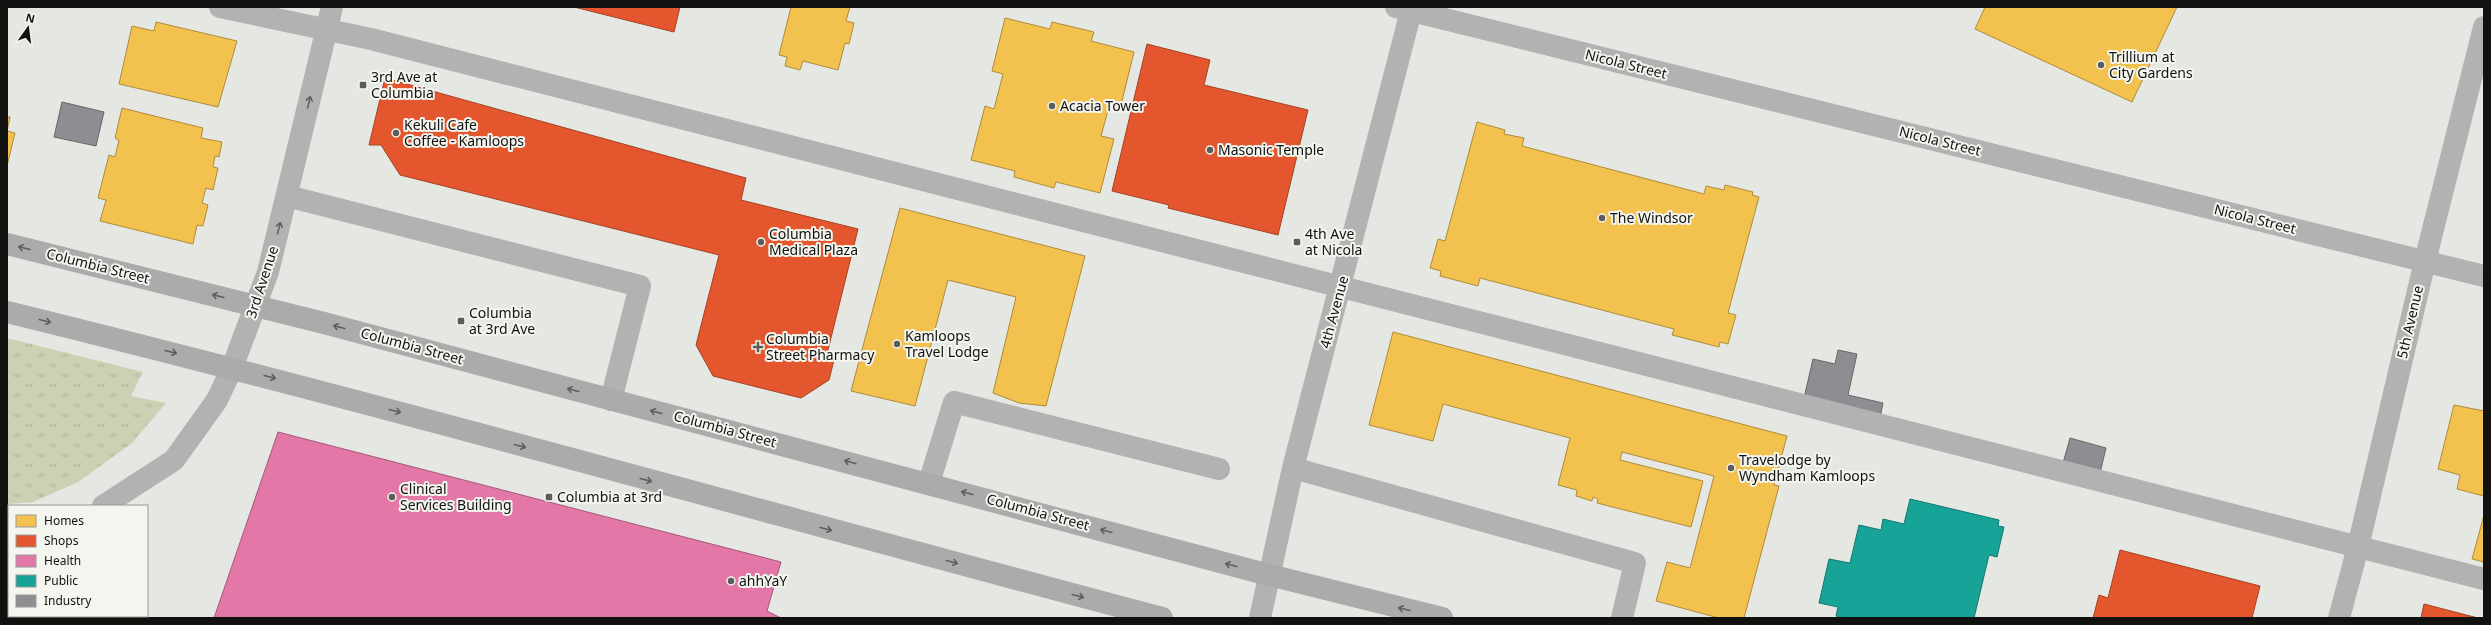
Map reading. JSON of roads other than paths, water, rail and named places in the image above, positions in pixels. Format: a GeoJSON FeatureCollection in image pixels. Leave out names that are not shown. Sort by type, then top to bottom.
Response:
{"type":"FeatureCollection","features":[{"type":"Feature","properties":{"kind":"main road","name":"Columbia Street"},"geometry":{"type":"LineString","coordinates":[[7,244],[256,306],[929,483],[1269,575],[1442,618]]}},
{"type":"Feature","properties":{"kind":"main road"},"geometry":{"type":"LineString","coordinates":[[7,312],[232,368],[1162,618]]}},
{"type":"Feature","properties":{"kind":"street"},"geometry":{"type":"LineString","coordinates":[[220,7],[326,28],[1287,272],[1339,287],[2484,579]]}},
{"type":"Feature","properties":{"kind":"street","name":"3rd Avenue"},"geometry":{"type":"LineString","coordinates":[[106,505],[174,460],[216,400],[232,368],[268,272],[332,7]]}},
{"type":"Feature","properties":{"kind":"street","name":"Nicola Street"},"geometry":{"type":"LineString","coordinates":[[1406,8],[2484,276]]}},
{"type":"Feature","properties":{"kind":"street","name":"4th Avenue"},"geometry":{"type":"LineString","coordinates":[[1260,618],[1293,468],[1339,287],[1406,8]]}},
{"type":"Feature","properties":{"kind":"street","name":"5th Avenue"},"geometry":{"type":"LineString","coordinates":[[2339,618],[2358,547],[2425,261],[2484,27]]}},
{"type":"Feature","properties":{"kind":"street"},"geometry":{"type":"LineString","coordinates":[[287,196],[640,286],[611,400]]}},
{"type":"Feature","properties":{"kind":"street"},"geometry":{"type":"LineString","coordinates":[[929,483],[954,402],[1219,468]]}},
{"type":"Feature","properties":{"kind":"street"},"geometry":{"type":"LineString","coordinates":[[1293,468],[1635,563],[1622,618]]}},
{"type":"Feature","properties":{"kind":"place","name":"Trillium at City Gardens"},"geometry":{"type":"Point","coordinates":[2101,65]}},
{"type":"Feature","properties":{"kind":"place","name":"3rd Ave at Columbia"},"geometry":{"type":"Point","coordinates":[363,85]}},
{"type":"Feature","properties":{"kind":"place","name":"Acacia Tower"},"geometry":{"type":"Point","coordinates":[1052,106]}},
{"type":"Feature","properties":{"kind":"place","name":"Kekuli Cafe Coffee - Kamloops"},"geometry":{"type":"Point","coordinates":[396,133]}},
{"type":"Feature","properties":{"kind":"place","name":"Masonic Temple"},"geometry":{"type":"Point","coordinates":[1210,150]}},
{"type":"Feature","properties":{"kind":"place","name":"The Windsor"},"geometry":{"type":"Point","coordinates":[1602,218]}},
{"type":"Feature","properties":{"kind":"place","name":"Columbia Medical Plaza"},"geometry":{"type":"Point","coordinates":[761,242]}},
{"type":"Feature","properties":{"kind":"place","name":"4th Ave at Nicola"},"geometry":{"type":"Point","coordinates":[1297,242]}},
{"type":"Feature","properties":{"kind":"place","name":"Columbia at 3rd Ave"},"geometry":{"type":"Point","coordinates":[461,321]}},
{"type":"Feature","properties":{"kind":"place","name":"Kamloops Travel Lodge"},"geometry":{"type":"Point","coordinates":[897,344]}},
{"type":"Feature","properties":{"kind":"place","name":"Columbia Street Pharmacy"},"geometry":{"type":"Point","coordinates":[758,347]}},
{"type":"Feature","properties":{"kind":"place","name":"Travelodge by Wyndham Kamloops"},"geometry":{"type":"Point","coordinates":[1731,468]}},
{"type":"Feature","properties":{"kind":"place","name":"Clinical Services Building"},"geometry":{"type":"Point","coordinates":[392,497]}},
{"type":"Feature","properties":{"kind":"place","name":"Columbia at 3rd"},"geometry":{"type":"Point","coordinates":[549,497]}},
{"type":"Feature","properties":{"kind":"place","name":"ahhYaY"},"geometry":{"type":"Point","coordinates":[731,581]}}]}
